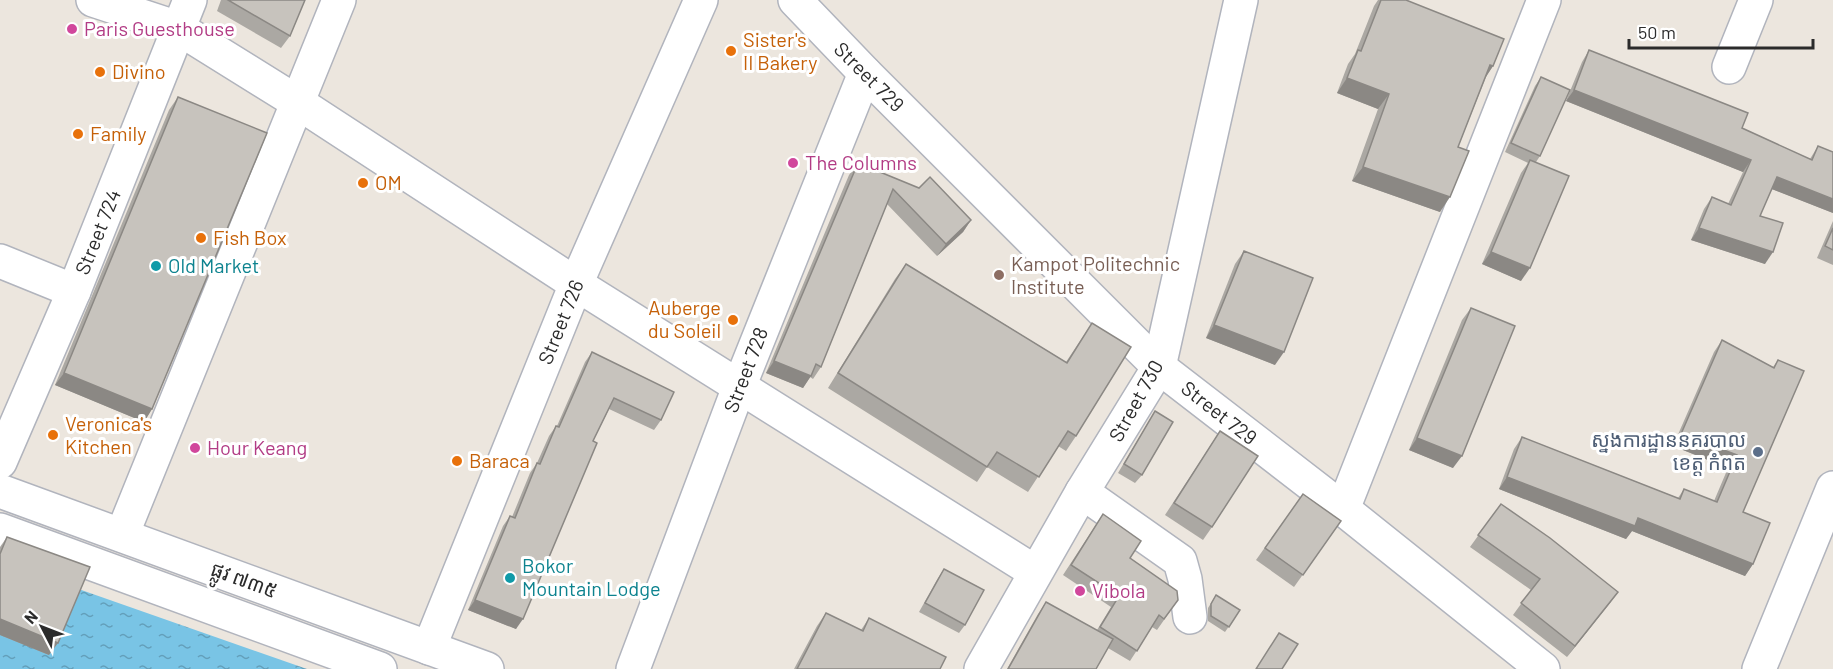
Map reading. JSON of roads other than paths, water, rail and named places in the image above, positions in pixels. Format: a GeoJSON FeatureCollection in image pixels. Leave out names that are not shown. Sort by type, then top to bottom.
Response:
{"type":"FeatureCollection","features":[{"type":"Feature","properties":{"kind":"street"},"geometry":{"type":"LineString","coordinates":[[93,0],[184,14],[297,102],[576,284],[1035,572]]}},
{"type":"Feature","properties":{"kind":"street"},"geometry":{"type":"LineString","coordinates":[[122,535],[339,0]]}},
{"type":"Feature","properties":{"kind":"street","name":"Street 726"},"geometry":{"type":"LineString","coordinates":[[429,648],[576,284],[701,0]]}},
{"type":"Feature","properties":{"kind":"street","name":"Street 729"},"geometry":{"type":"LineString","coordinates":[[795,0],[865,73],[1160,367],[1344,509],[1543,669]]}},
{"type":"Feature","properties":{"kind":"street","name":"Street 730"},"geometry":{"type":"LineString","coordinates":[[981,669],[1082,492],[1160,367],[1241,0]]}},
{"type":"Feature","properties":{"kind":"street"},"geometry":{"type":"LineString","coordinates":[[1729,67],[1756,0]]}},
{"type":"Feature","properties":{"kind":"street"},"geometry":{"type":"LineString","coordinates":[[1344,509],[1542,1]]}},
{"type":"Feature","properties":{"kind":"street","name":"Street 724"},"geometry":{"type":"LineString","coordinates":[[0,462],[74,291],[184,14]]}},
{"type":"Feature","properties":{"kind":"street","name":"Street 728"},"geometry":{"type":"LineString","coordinates":[[633,669],[739,387],[865,73]]}},
{"type":"Feature","properties":{"kind":"street"},"geometry":{"type":"LineString","coordinates":[[0,261],[74,291]]}},
{"type":"Feature","properties":{"kind":"street"},"geometry":{"type":"LineString","coordinates":[[1759,669],[1833,488]]}},
{"type":"Feature","properties":{"kind":"street","name":"ផ្លូវ ៧៣៥"},"geometry":{"type":"LineString","coordinates":[[0,491],[487,669]]}},
{"type":"Feature","properties":{"kind":"street"},"geometry":{"type":"LineString","coordinates":[[1082,492],[1180,561],[1190,617]]}},
{"type":"Feature","properties":{"kind":"street"},"geometry":{"type":"LineString","coordinates":[[0,530],[380,669]]}},
{"type":"Feature","properties":{"kind":"water"},"geometry":{"type":"Polygon","coordinates":[[[0,563],[30,572],[307,669],[0,669],[0,563]]]}},
{"type":"Feature","properties":{"kind":"place","name":"Paris Guesthouse"},"geometry":{"type":"Point","coordinates":[72,29]}},
{"type":"Feature","properties":{"kind":"place","name":"Sister's II Bakery"},"geometry":{"type":"Point","coordinates":[731,51]}},
{"type":"Feature","properties":{"kind":"place","name":"Divino"},"geometry":{"type":"Point","coordinates":[100,72]}},
{"type":"Feature","properties":{"kind":"place","name":"Family"},"geometry":{"type":"Point","coordinates":[78,134]}},
{"type":"Feature","properties":{"kind":"place","name":"The Columns"},"geometry":{"type":"Point","coordinates":[793,163]}},
{"type":"Feature","properties":{"kind":"place","name":"OM"},"geometry":{"type":"Point","coordinates":[363,183]}},
{"type":"Feature","properties":{"kind":"place","name":"Fish Box"},"geometry":{"type":"Point","coordinates":[201,238]}},
{"type":"Feature","properties":{"kind":"place","name":"Old Market"},"geometry":{"type":"Point","coordinates":[156,266]}},
{"type":"Feature","properties":{"kind":"place","name":"Kampot Politechnic Institute"},"geometry":{"type":"Point","coordinates":[999,275]}},
{"type":"Feature","properties":{"kind":"place","name":"Auberge du Soleil"},"geometry":{"type":"Point","coordinates":[733,320]}},
{"type":"Feature","properties":{"kind":"place","name":"Veronica's Kitchen"},"geometry":{"type":"Point","coordinates":[53,435]}},
{"type":"Feature","properties":{"kind":"place","name":"Hour Keang"},"geometry":{"type":"Point","coordinates":[195,448]}},
{"type":"Feature","properties":{"kind":"place","name":"ស្នងការដ្ឋាននគរបាល ខេត្ត កំពត"},"geometry":{"type":"Point","coordinates":[1758,452]}},
{"type":"Feature","properties":{"kind":"place","name":"Baraca"},"geometry":{"type":"Point","coordinates":[457,461]}},
{"type":"Feature","properties":{"kind":"place","name":"Bokor Mountain Lodge"},"geometry":{"type":"Point","coordinates":[510,578]}},
{"type":"Feature","properties":{"kind":"place","name":"Vibola"},"geometry":{"type":"Point","coordinates":[1080,591]}}]}
